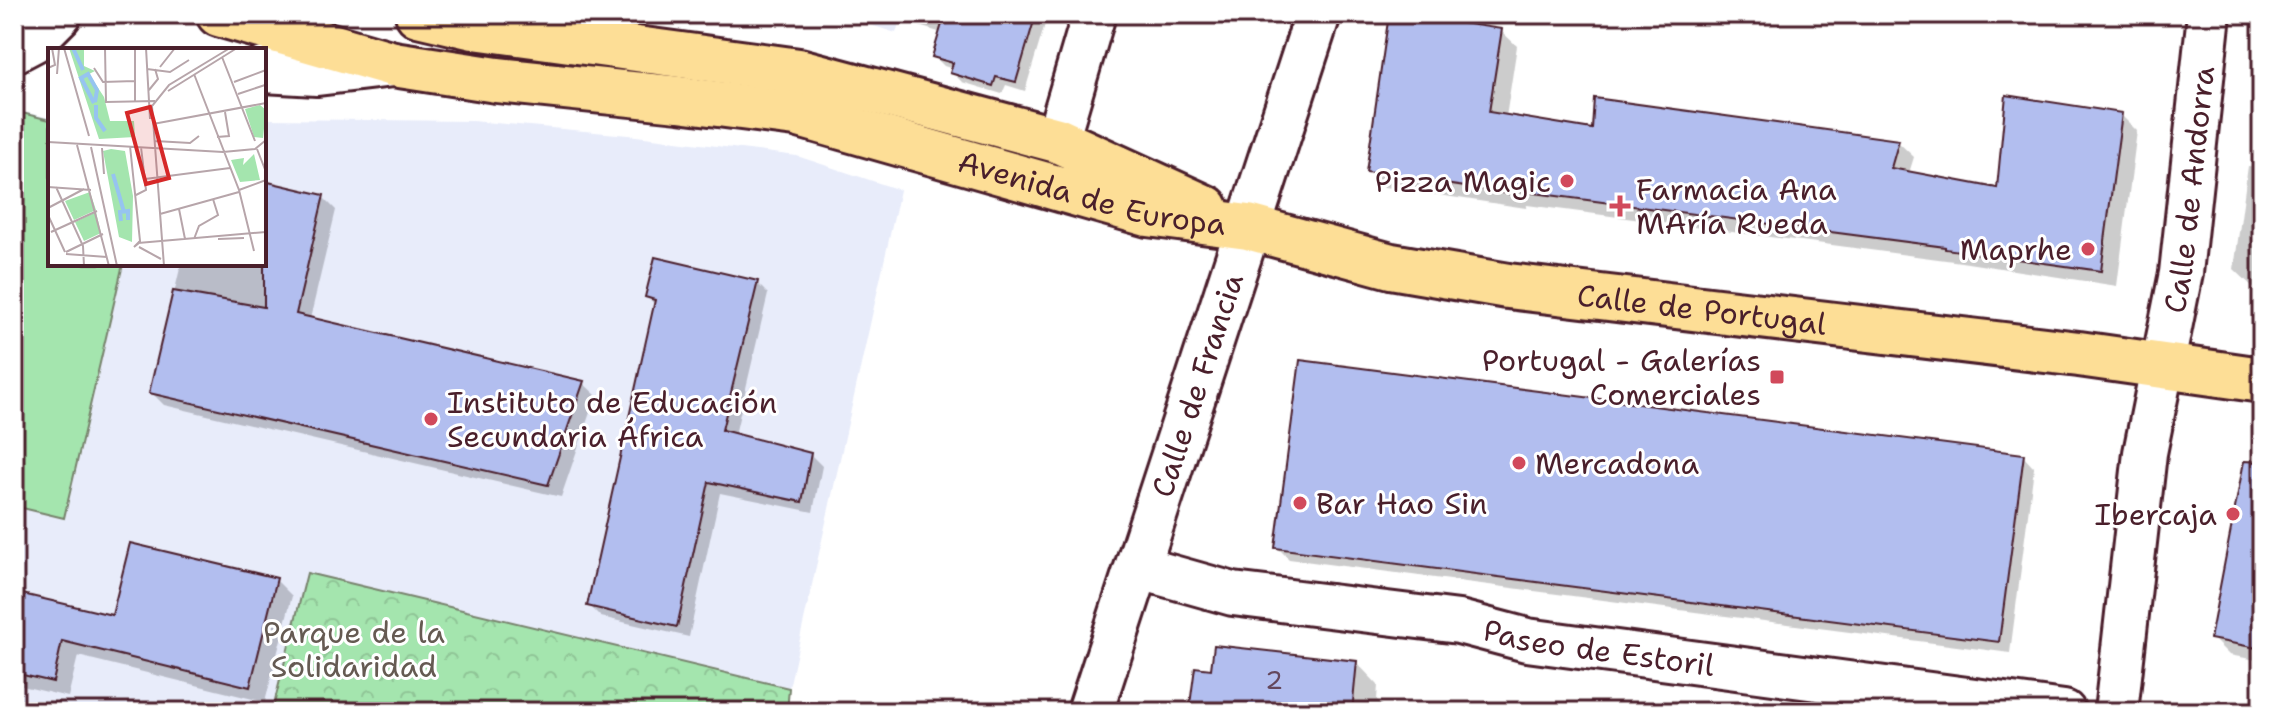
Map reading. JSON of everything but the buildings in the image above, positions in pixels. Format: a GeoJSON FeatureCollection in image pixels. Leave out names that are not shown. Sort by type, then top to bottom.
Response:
{"type":"FeatureCollection","features":[{"type":"Feature","properties":{"kind":"main road"},"geometry":{"type":"LineString","coordinates":[[14,53],[33,40],[59,14]]}},
{"type":"Feature","properties":{"kind":"main road","name":"Avenida de Europa"},"geometry":{"type":"LineString","coordinates":[[219,14],[393,64],[497,80],[796,114],[1148,214],[1248,227]]}},
{"type":"Feature","properties":{"kind":"main road","name":"Avenida de Europa"},"geometry":{"type":"LineString","coordinates":[[418,14],[474,27],[534,21],[799,71],[1057,140],[1248,227]]}},
{"type":"Feature","properties":{"kind":"main road","name":"Calle de Francia"},"geometry":{"type":"LineString","coordinates":[[1090,712],[1318,14]]}},
{"type":"Feature","properties":{"kind":"main road"},"geometry":{"type":"LineString","coordinates":[[14,53],[48,57]]}},
{"type":"Feature","properties":{"kind":"main road"},"geometry":{"type":"LineString","coordinates":[[266,70],[317,73],[393,64]]}},
{"type":"Feature","properties":{"kind":"main road","name":"Calle de Portugal"},"geometry":{"type":"LineString","coordinates":[[1248,227],[1391,266],[1508,286],[2162,365],[2262,380]]}},
{"type":"Feature","properties":{"kind":"street"},"geometry":{"type":"LineString","coordinates":[[1057,140],[1094,14]]}},
{"type":"Feature","properties":{"kind":"street","name":"Calle de Andorra"},"geometry":{"type":"LineString","coordinates":[[2162,365],[2181,273],[2209,14]]}},
{"type":"Feature","properties":{"kind":"street"},"geometry":{"type":"LineString","coordinates":[[2116,712],[2145,453],[2162,365]]}},
{"type":"Feature","properties":{"kind":"street","name":"Paseo de Estoril"},"geometry":{"type":"LineString","coordinates":[[1137,567],[1233,594],[1459,622],[1527,640],[2064,712]]}},
{"type":"Feature","properties":{"kind":"shaded area"},"geometry":{"type":"Polygon","coordinates":[[[836,14],[902,14],[896,33],[836,14]]]}},
{"type":"Feature","properties":{"kind":"shaded area","name":"Instituto de Educación Secundaria África"},"geometry":{"type":"Polygon","coordinates":[[[14,110],[48,118],[48,266],[266,266],[266,119],[473,121],[628,135],[797,156],[900,190],[789,688],[307,573],[272,712],[14,712],[14,110]]]}},
{"type":"Feature","properties":{"kind":"green space"},"geometry":{"type":"Polygon","coordinates":[[[14,111],[48,120],[48,266],[123,266],[64,518],[14,506],[14,111]]]}},
{"type":"Feature","properties":{"kind":"green space","name":"Parque de la Solidaridad"},"geometry":{"type":"Polygon","coordinates":[[[307,573],[789,688],[787,712],[272,712],[307,573]]]}},
{"type":"Feature","properties":{"kind":"place","name":"Pizza Magic"},"geometry":{"type":"Point","coordinates":[1567,181]}},
{"type":"Feature","properties":{"kind":"place","name":"Farmacia Ana MAría Rueda"},"geometry":{"type":"Point","coordinates":[1620,206]}},
{"type":"Feature","properties":{"kind":"place","name":"Maprhe"},"geometry":{"type":"Point","coordinates":[2088,249]}},
{"type":"Feature","properties":{"kind":"place","name":"Portugal - Galerías Comerciales"},"geometry":{"type":"Point","coordinates":[1777,377]}},
{"type":"Feature","properties":{"kind":"place","name":"Instituto de Educación Secundaria África"},"geometry":{"type":"Point","coordinates":[431,419]}},
{"type":"Feature","properties":{"kind":"place","name":"Mercadona"},"geometry":{"type":"Point","coordinates":[1519,463]}},
{"type":"Feature","properties":{"kind":"place","name":"Bar Hao Sin"},"geometry":{"type":"Point","coordinates":[1300,503]}},
{"type":"Feature","properties":{"kind":"place","name":"Ibercaja"},"geometry":{"type":"Point","coordinates":[2233,514]}}]}
